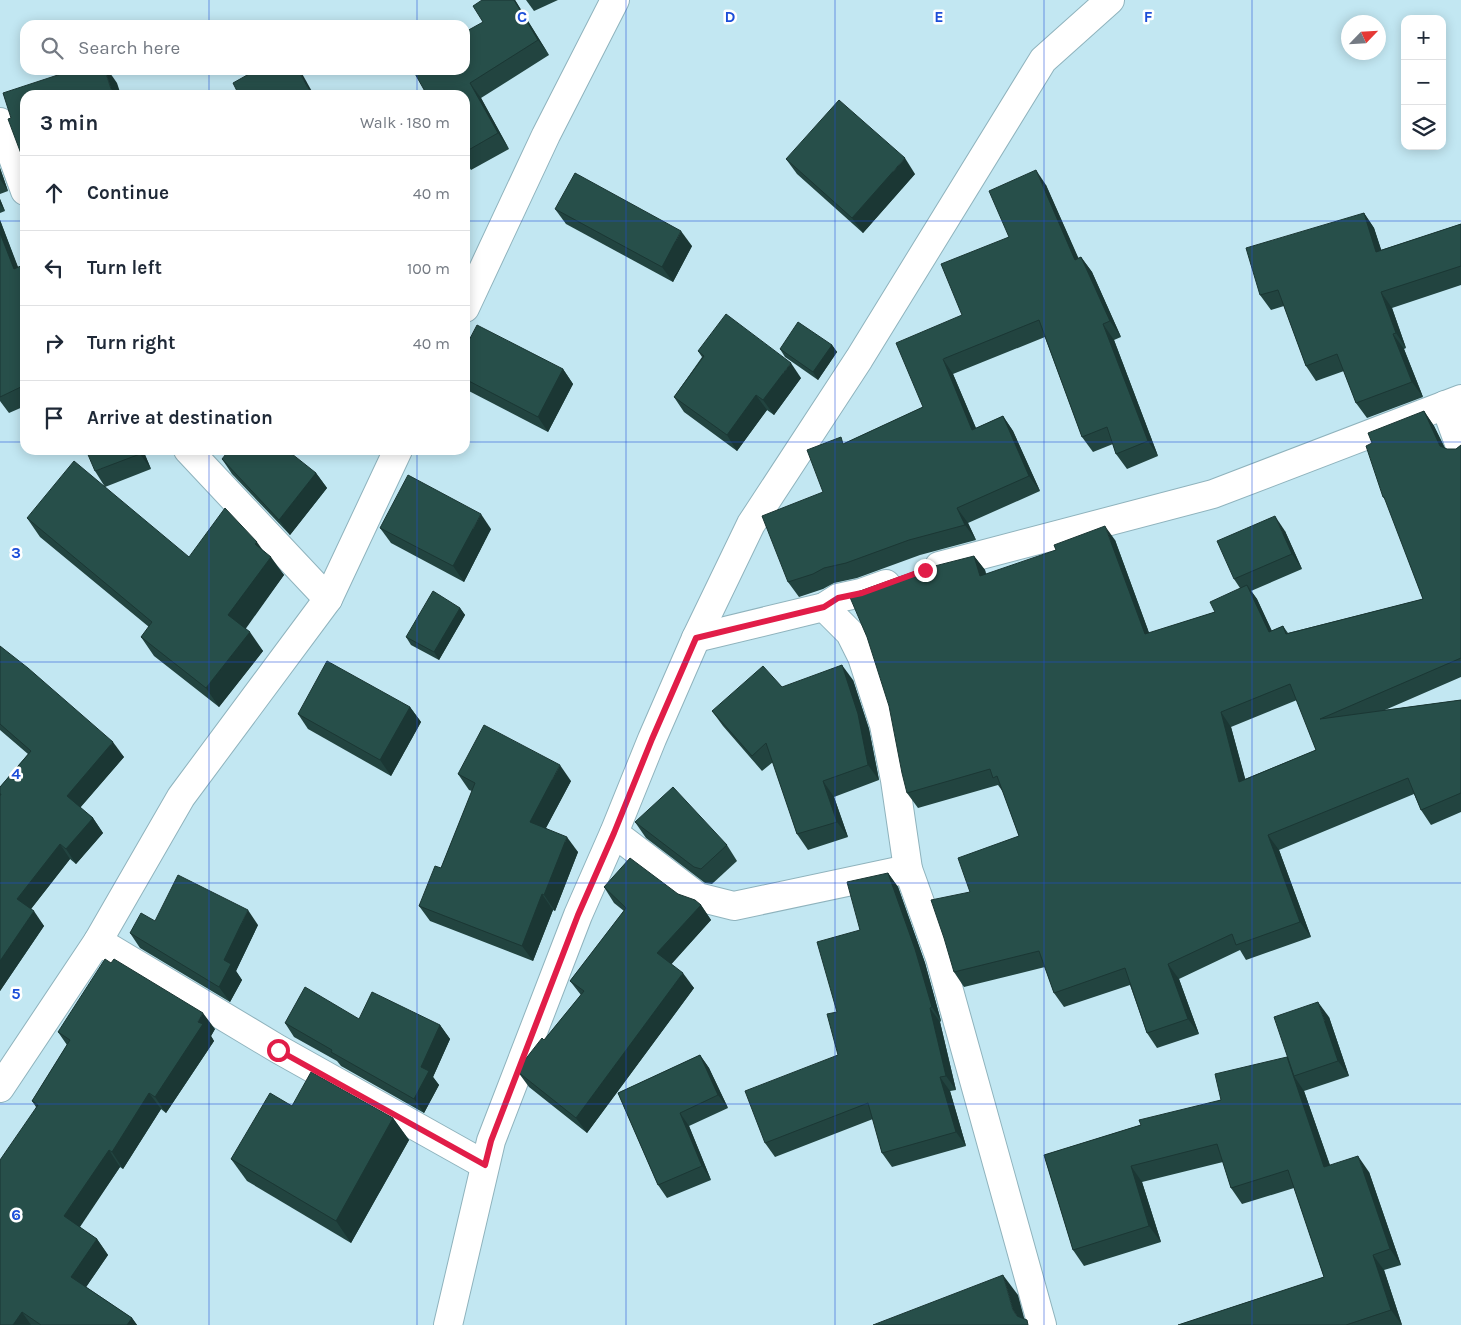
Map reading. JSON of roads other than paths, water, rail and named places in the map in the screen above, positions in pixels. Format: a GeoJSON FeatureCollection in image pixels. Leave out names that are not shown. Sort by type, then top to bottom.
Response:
{"type":"FeatureCollection","features":[{"type":"Feature","properties":{"kind":"street"},"geometry":{"type":"LineString","coordinates":[[470,297],[546,135],[615,0]]}},
{"type":"Feature","properties":{"kind":"street"},"geometry":{"type":"LineString","coordinates":[[448,1325],[491,1141],[571,933],[652,739],[696,638],[751,524],[859,359],[1043,60],[1110,0]]}},
{"type":"Feature","properties":{"kind":"street"},"geometry":{"type":"LineString","coordinates":[[0,122],[20,177]]}},
{"type":"Feature","properties":{"kind":"street"},"geometry":{"type":"LineString","coordinates":[[696,638],[824,607],[838,598],[862,593],[911,574],[998,549],[1213,494],[1453,402],[1461,449]]}},
{"type":"Feature","properties":{"kind":"street"},"geometry":{"type":"LineString","coordinates":[[193,455],[328,599]]}},
{"type":"Feature","properties":{"kind":"street"},"geometry":{"type":"LineString","coordinates":[[0,1088],[98,941],[181,797],[328,599],[396,455]]}},
{"type":"Feature","properties":{"kind":"street"},"geometry":{"type":"LineString","coordinates":[[824,607],[850,633],[862,657],[884,725],[895,780],[908,869],[940,958],[1042,1325]]}},
{"type":"Feature","properties":{"kind":"street"},"geometry":{"type":"LineString","coordinates":[[614,833],[698,897],[734,906],[908,869]]}},
{"type":"Feature","properties":{"kind":"street"},"geometry":{"type":"LineString","coordinates":[[98,941],[278,1050],[485,1165]]}}]}
